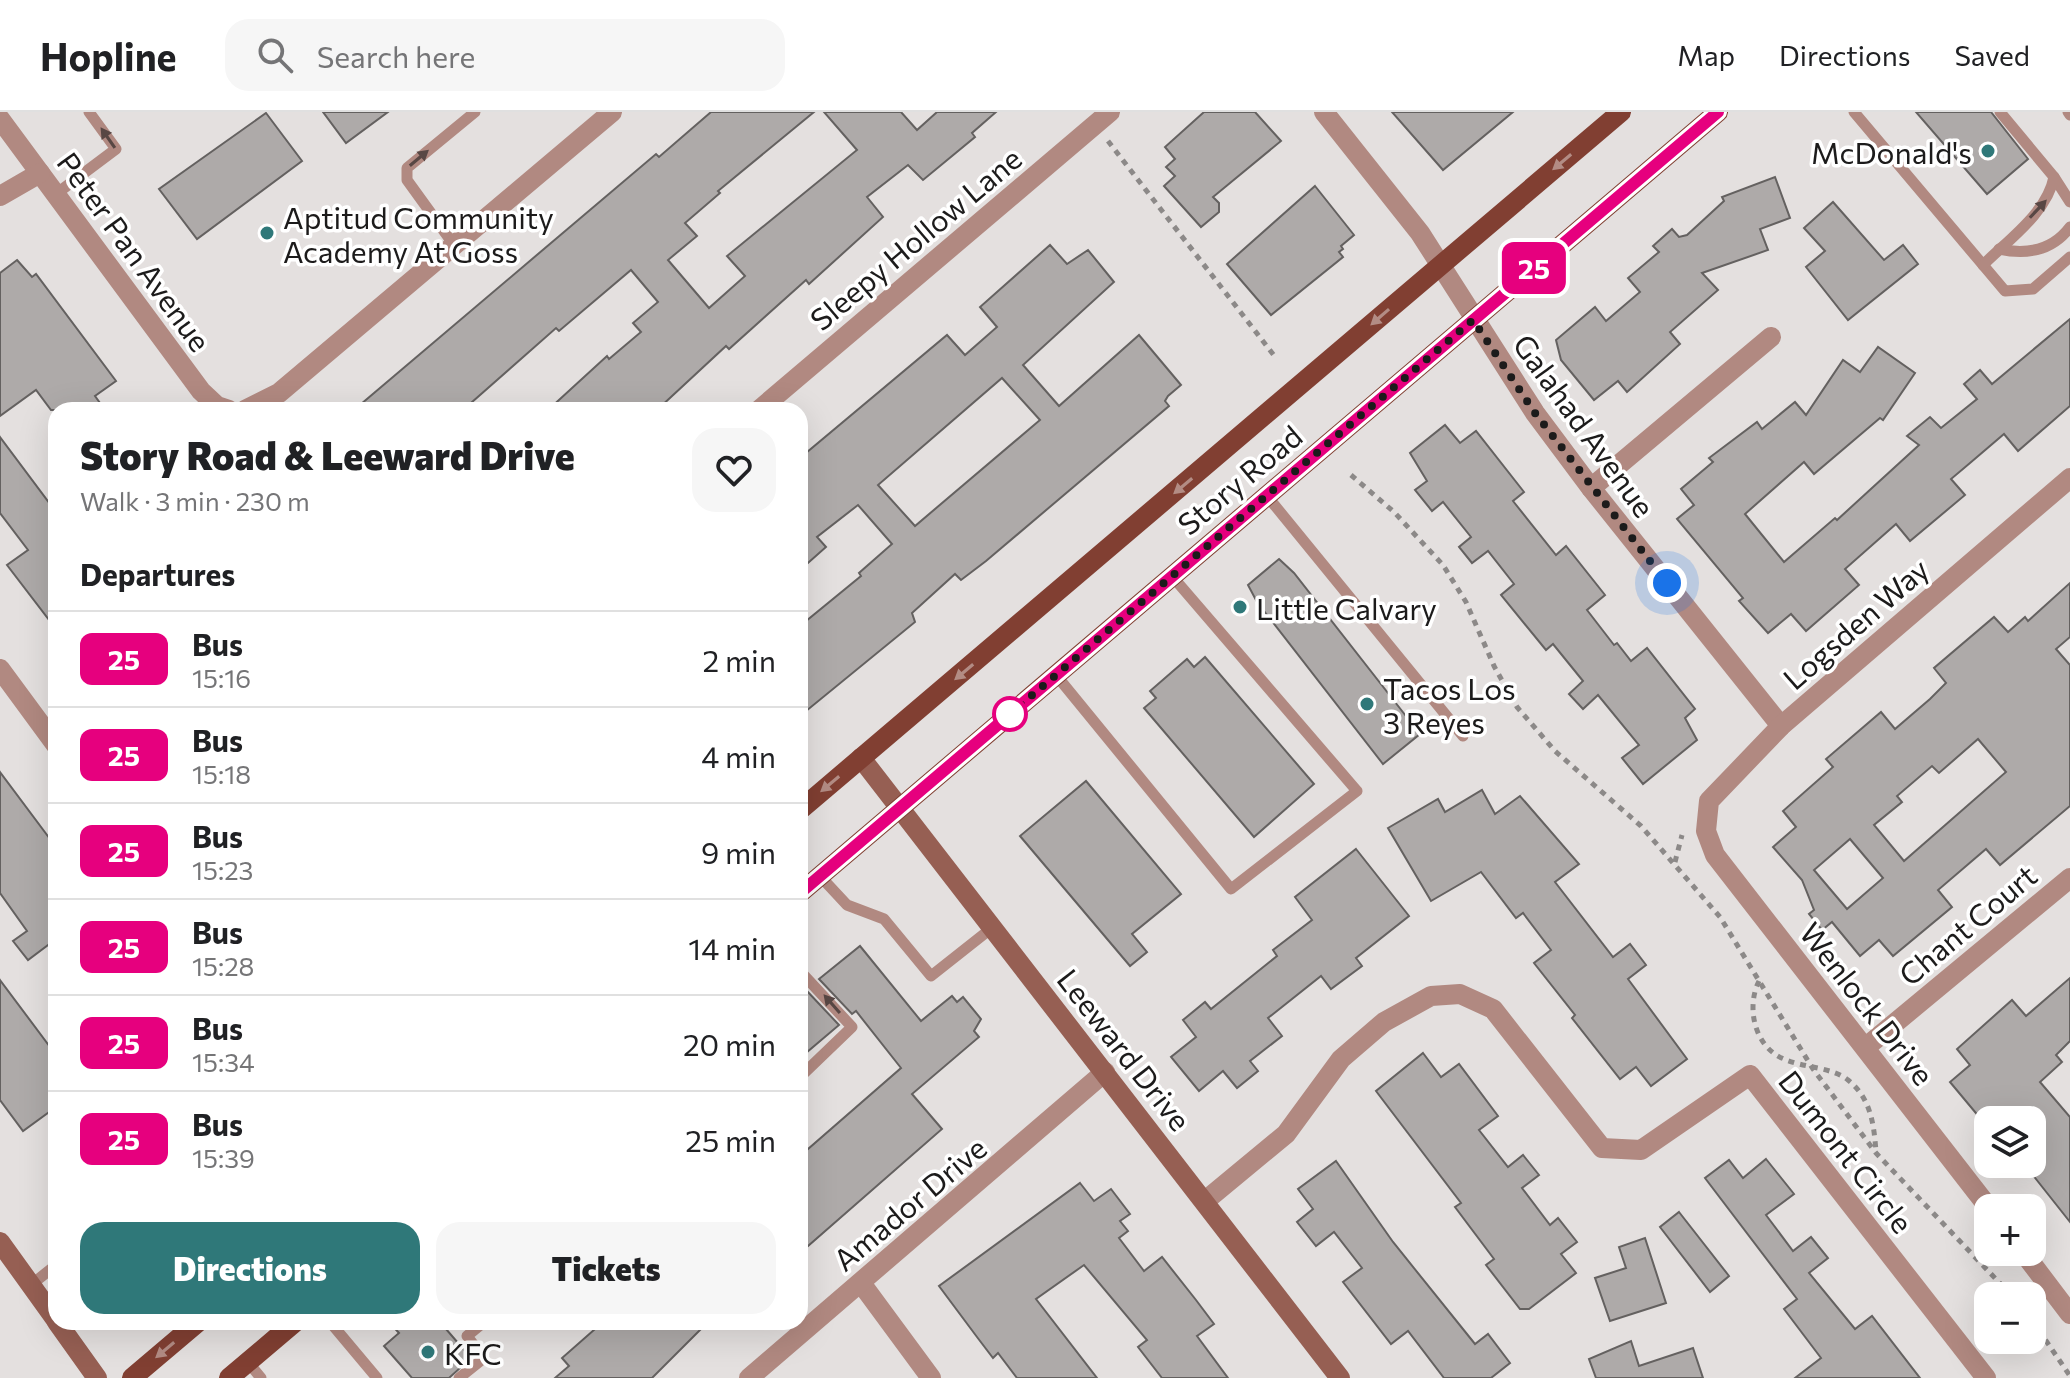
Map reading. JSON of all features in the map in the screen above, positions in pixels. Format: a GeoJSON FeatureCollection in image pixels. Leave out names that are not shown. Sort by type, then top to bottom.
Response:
{"type":"FeatureCollection","features":[{"type":"Feature","properties":{"kind":"main road","name":"Story Road"},"geometry":{"type":"LineString","coordinates":[[808,803],[1621,112]]}},
{"type":"Feature","properties":{"kind":"main road","name":"Story Road"},"geometry":{"type":"LineString","coordinates":[[808,886],[1718,112]]}},
{"type":"Feature","properties":{"kind":"main road"},"geometry":{"type":"LineString","coordinates":[[132,1378],[189,1330]]}},
{"type":"Feature","properties":{"kind":"main road"},"geometry":{"type":"LineString","coordinates":[[229,1378],[254,1370],[288,1330]]}},
{"type":"Feature","properties":{"kind":"street","name":"Sleepy Hollow Lane"},"geometry":{"type":"LineString","coordinates":[[768,402],[1110,112]]}},
{"type":"Feature","properties":{"kind":"street","name":"Galahad Avenue"},"geometry":{"type":"LineString","coordinates":[[1324,112],[1420,233],[1473,320],[1591,488],[1781,726]]}},
{"type":"Feature","properties":{"kind":"street"},"geometry":{"type":"LineString","coordinates":[[261,402],[279,393],[602,115]]}},
{"type":"Feature","properties":{"kind":"street","name":"Peter Pan Avenue"},"geometry":{"type":"LineString","coordinates":[[0,119],[201,391],[213,402]]}},
{"type":"Feature","properties":{"kind":"street"},"geometry":{"type":"LineString","coordinates":[[0,196],[40,173]]}},
{"type":"Feature","properties":{"kind":"street"},"geometry":{"type":"LineString","coordinates":[[1591,488],[1771,337]]}},
{"type":"Feature","properties":{"kind":"street","name":"Logsden Way"},"geometry":{"type":"LineString","coordinates":[[1706,831],[1709,801],[1781,726],[2070,478]]}},
{"type":"Feature","properties":{"kind":"street"},"geometry":{"type":"LineString","coordinates":[[0,669],[48,734]]}},
{"type":"Feature","properties":{"kind":"street","name":"Leeward Drive"},"geometry":{"type":"LineString","coordinates":[[861,758],[1340,1378]]}},
{"type":"Feature","properties":{"kind":"street","name":"Wenlock Drive"},"geometry":{"type":"LineString","coordinates":[[1706,831],[1715,855],[1978,1194]]}},
{"type":"Feature","properties":{"kind":"street","name":"Chant Court"},"geometry":{"type":"LineString","coordinates":[[1866,1047],[2070,878]]}},
{"type":"Feature","properties":{"kind":"street","name":"Dumont Circle"},"geometry":{"type":"LineString","coordinates":[[1205,1201],[1286,1134],[1341,1059],[1384,1022],[1431,996],[1460,994],[1493,1009],[1602,1148],[1641,1150],[1750,1075],[1986,1378]]}},
{"type":"Feature","properties":{"kind":"street","name":"Amador Drive"},"geometry":{"type":"LineString","coordinates":[[808,1328],[1105,1072]]}},
{"type":"Feature","properties":{"kind":"street"},"geometry":{"type":"LineString","coordinates":[[0,1242],[48,1309]]}},
{"type":"Feature","properties":{"kind":"street"},"geometry":{"type":"LineString","coordinates":[[2034,1266],[2070,1314]]}},
{"type":"Feature","properties":{"kind":"street"},"geometry":{"type":"LineString","coordinates":[[861,1283],[931,1378]]}},
{"type":"Feature","properties":{"kind":"street"},"geometry":{"type":"LineString","coordinates":[[63,1330],[97,1378]]}},
{"type":"Feature","properties":{"kind":"street","name":"Amador Drive"},"geometry":{"type":"LineString","coordinates":[[749,1378],[806,1330]]}},
{"type":"Feature","properties":{"kind":"lane"},"geometry":{"type":"LineString","coordinates":[[56,194],[116,149],[89,112]]}},
{"type":"Feature","properties":{"kind":"lane"},"geometry":{"type":"LineString","coordinates":[[454,245],[407,180],[407,168],[475,112]]}},
{"type":"Feature","properties":{"kind":"lane"},"geometry":{"type":"LineString","coordinates":[[1854,112],[2005,291],[2016,293],[2033,289],[2070,257]]}},
{"type":"Feature","properties":{"kind":"lane"},"geometry":{"type":"LineString","coordinates":[[2000,112],[2054,177],[2070,202]]}},
{"type":"Feature","properties":{"kind":"lane"},"geometry":{"type":"LineString","coordinates":[[1983,265],[2043,205],[2051,193],[2054,177]]}},
{"type":"Feature","properties":{"kind":"lane"},"geometry":{"type":"LineString","coordinates":[[1999,249],[2017,253],[2039,250],[2059,241],[2070,227]]}},
{"type":"Feature","properties":{"kind":"lane"},"geometry":{"type":"LineString","coordinates":[[1267,496],[1463,736]]}},
{"type":"Feature","properties":{"kind":"lane"},"geometry":{"type":"LineString","coordinates":[[1056,675],[1231,889],[1357,791],[1172,576]]}},
{"type":"Feature","properties":{"kind":"lane"},"geometry":{"type":"LineString","coordinates":[[820,876],[847,905],[884,919],[931,976],[993,927]]}},
{"type":"Feature","properties":{"kind":"lane"},"geometry":{"type":"LineString","coordinates":[[808,980],[852,1027],[808,1069]]}},
{"type":"Feature","properties":{"kind":"lane"},"geometry":{"type":"LineString","coordinates":[[31,1285],[48,1271]]}},
{"type":"Feature","properties":{"kind":"lane"},"geometry":{"type":"LineString","coordinates":[[337,1330],[377,1378]]}},
{"type":"Feature","properties":{"kind":"lane"},"geometry":{"type":"LineString","coordinates":[[459,1378],[484,1358],[467,1336],[474,1330]]}},
{"type":"Feature","properties":{"kind":"path"},"geometry":{"type":"LineString","coordinates":[[1106,138],[1276,358]]}},
{"type":"Feature","properties":{"kind":"path"},"geometry":{"type":"LineString","coordinates":[[1351,475],[1394,512],[1443,565],[1466,602],[1494,666],[1517,707],[1555,751],[1641,826],[1675,863],[1720,917],[1813,1069],[1876,1153],[1999,1282]]}},
{"type":"Feature","properties":{"kind":"path"},"geometry":{"type":"LineString","coordinates":[[1675,863],[1682,835]]}},
{"type":"Feature","properties":{"kind":"path"},"geometry":{"type":"LineString","coordinates":[[1759,981],[1752,995],[1752,1018],[1759,1034],[1780,1058],[1840,1074],[1851,1082],[1874,1116],[1876,1153]]}},
{"type":"Feature","properties":{"kind":"path"},"geometry":{"type":"LineString","coordinates":[[2046,1341],[2070,1376]]}},
{"type":"Feature","properties":{"kind":"building"},"geometry":{"type":"Polygon","coordinates":[[[323,112],[388,112],[346,143],[323,112]]]}},
{"type":"Feature","properties":{"kind":"building"},"geometry":{"type":"Polygon","coordinates":[[[711,112],[814,112],[718,191],[720,193],[685,223],[697,236],[668,260],[709,308],[745,276],[727,256],[857,150],[824,112],[901,112],[917,130],[937,112],[996,112],[972,133],[975,137],[923,180],[908,165],[867,197],[883,217],[809,284],[806,280],[729,349],[726,346],[666,402],[557,402],[607,356],[609,359],[641,332],[633,323],[658,302],[631,270],[559,331],[556,328],[472,402],[363,402],[656,154],[659,157],[711,112]]]}},
{"type":"Feature","properties":{"kind":"building"},"geometry":{"type":"Polygon","coordinates":[[[1204,112],[1255,112],[1281,141],[1213,197],[1219,203],[1219,212],[1201,227],[1164,186],[1175,176],[1166,167],[1175,159],[1165,147],[1204,112]]]}},
{"type":"Feature","properties":{"kind":"building"},"geometry":{"type":"Polygon","coordinates":[[[1392,112],[1513,112],[1443,170],[1392,112]]]}},
{"type":"Feature","properties":{"kind":"building","name":"McDonald's"},"geometry":{"type":"Polygon","coordinates":[[[1916,112],[1991,112],[2028,159],[1987,194],[1916,112]]]}},
{"type":"Feature","properties":{"kind":"building"},"geometry":{"type":"Polygon","coordinates":[[[266,113],[302,161],[197,239],[159,189],[266,113]]]}},
{"type":"Feature","properties":{"kind":"building"},"geometry":{"type":"Polygon","coordinates":[[[1775,177],[1790,218],[1760,229],[1768,250],[1702,273],[1718,290],[1670,332],[1680,344],[1627,392],[1618,381],[1594,400],[1561,360],[1556,340],[1595,307],[1606,321],[1640,292],[1628,278],[1659,252],[1653,246],[1672,229],[1679,237],[1687,235],[1724,201],[1722,197],[1775,177]]]}},
{"type":"Feature","properties":{"kind":"building"},"geometry":{"type":"Polygon","coordinates":[[[1315,186],[1354,235],[1341,246],[1343,249],[1339,252],[1343,257],[1271,315],[1227,264],[1315,186]]]}},
{"type":"Feature","properties":{"kind":"building"},"geometry":{"type":"Polygon","coordinates":[[[1833,202],[1884,260],[1903,245],[1918,264],[1848,320],[1806,267],[1825,251],[1804,228],[1833,202]]]}},
{"type":"Feature","properties":{"kind":"building"},"geometry":{"type":"Polygon","coordinates":[[[1050,245],[1067,264],[1088,250],[1114,282],[1023,365],[1059,406],[1139,335],[1181,385],[1165,401],[1169,406],[986,561],[961,580],[955,574],[912,613],[915,622],[808,709],[808,619],[861,576],[859,573],[892,544],[858,505],[817,537],[826,547],[808,563],[808,451],[947,335],[965,355],[997,327],[980,307],[1050,245]],[[1002,378],[878,485],[915,526],[1040,420],[1002,378]]]}},
{"type":"Feature","properties":{"kind":"building"},"geometry":{"type":"Polygon","coordinates":[[[17,260],[32,277],[36,274],[116,381],[95,396],[99,402],[48,402],[48,406],[36,390],[0,416],[0,273],[17,260]]]}},
{"type":"Feature","properties":{"kind":"building"},"geometry":{"type":"Polygon","coordinates":[[[2070,319],[2070,406],[2018,451],[2004,434],[1951,479],[1965,495],[1910,541],[1896,524],[1845,569],[1859,585],[1806,631],[1791,614],[1768,633],[1739,601],[1743,598],[1677,519],[1694,505],[1681,489],[1713,462],[1709,458],[1757,422],[1762,429],[1795,402],[1806,415],[1843,360],[1860,372],[1878,347],[1915,373],[1883,420],[1880,418],[1814,474],[1804,462],[1745,514],[1784,562],[1835,518],[1837,520],[1919,445],[1907,436],[1930,417],[1941,428],[1977,399],[1964,384],[1980,370],[1992,384],[2070,319]]]}},
{"type":"Feature","properties":{"kind":"building"},"geometry":{"type":"Polygon","coordinates":[[[1445,425],[1460,443],[1476,431],[1524,492],[1513,501],[1556,555],[1566,546],[1605,595],[1587,610],[1614,645],[1617,643],[1631,661],[1647,648],[1695,709],[1685,718],[1697,740],[1643,784],[1622,758],[1639,745],[1598,695],[1583,709],[1569,694],[1583,681],[1553,644],[1546,650],[1501,595],[1514,584],[1488,551],[1472,563],[1459,547],[1471,537],[1443,502],[1432,511],[1415,490],[1427,481],[1410,453],[1445,425]]]}},
{"type":"Feature","properties":{"kind":"building"},"geometry":{"type":"Polygon","coordinates":[[[0,437],[48,501],[48,619],[7,565],[28,550],[0,513],[0,437]]]}},
{"type":"Feature","properties":{"kind":"building"},"geometry":{"type":"Polygon","coordinates":[[[1279,559],[1294,573],[1420,734],[1383,764],[1257,602],[1248,585],[1279,559]]]}},
{"type":"Feature","properties":{"kind":"building"},"geometry":{"type":"Polygon","coordinates":[[[2070,583],[2070,637],[2056,649],[2070,665],[2070,806],[2000,865],[1986,849],[1938,890],[1952,907],[1893,956],[1879,940],[1860,956],[1832,922],[1822,930],[1809,914],[1814,910],[1802,880],[1773,847],[1796,827],[1783,811],[1833,767],[1826,759],[1881,712],[1895,729],[1930,699],[1946,683],[1934,668],[1994,617],[2008,632],[2025,617],[2028,621],[2070,583]],[[1978,739],[1939,773],[1932,766],[1897,796],[1902,802],[1874,825],[1904,861],[2006,772],[1978,739]],[[1850,839],[1814,870],[1847,909],[1883,878],[1850,839]]]}},
{"type":"Feature","properties":{"kind":"building"},"geometry":{"type":"Polygon","coordinates":[[[1205,657],[1314,784],[1254,837],[1144,708],[1156,698],[1150,691],[1187,659],[1194,667],[1205,657]]]}},
{"type":"Feature","properties":{"kind":"building"},"geometry":{"type":"Polygon","coordinates":[[[0,772],[48,836],[48,945],[28,960],[13,941],[27,931],[0,893],[0,772]]]}},
{"type":"Feature","properties":{"kind":"building"},"geometry":{"type":"Polygon","coordinates":[[[1086,781],[1181,894],[1132,934],[1147,952],[1130,966],[1020,836],[1086,781]]]}},
{"type":"Feature","properties":{"kind":"building"},"geometry":{"type":"Polygon","coordinates":[[[1482,790],[1495,814],[1520,796],[1579,864],[1555,882],[1613,957],[1630,944],[1646,965],[1628,979],[1687,1059],[1651,1086],[1636,1067],[1620,1079],[1572,1018],[1575,1015],[1534,963],[1551,950],[1523,913],[1516,918],[1481,872],[1431,901],[1388,828],[1438,799],[1445,812],[1482,790]]]}},
{"type":"Feature","properties":{"kind":"building"},"geometry":{"type":"Polygon","coordinates":[[[1356,849],[1409,916],[1356,958],[1362,966],[1331,989],[1321,976],[1268,1018],[1282,1036],[1250,1061],[1258,1071],[1237,1088],[1223,1071],[1199,1091],[1171,1057],[1196,1037],[1183,1020],[1205,1002],[1211,1009],[1277,956],[1273,950],[1312,920],[1295,897],[1356,849]]]}},
{"type":"Feature","properties":{"kind":"building"},"geometry":{"type":"Polygon","coordinates":[[[860,946],[921,1021],[952,996],[957,1002],[963,997],[981,1019],[974,1031],[979,1037],[912,1094],[942,1129],[808,1246],[808,1149],[901,1068],[856,1011],[852,1014],[819,979],[860,946]]]}},
{"type":"Feature","properties":{"kind":"building"},"geometry":{"type":"Polygon","coordinates":[[[2070,978],[2070,1041],[2056,1055],[2062,1062],[2040,1082],[2070,1117],[2070,1222],[2035,1178],[2046,1178],[2046,1106],[1974,1106],[1974,1111],[1950,1082],[1970,1065],[1957,1049],[2012,1000],[2026,1016],[2070,978]]]}},
{"type":"Feature","properties":{"kind":"building"},"geometry":{"type":"Polygon","coordinates":[[[0,980],[48,1044],[48,1113],[23,1131],[0,1100],[0,980]]]}},
{"type":"Feature","properties":{"kind":"building"},"geometry":{"type":"Polygon","coordinates":[[[808,992],[839,1025],[808,1051],[808,992]]]}},
{"type":"Feature","properties":{"kind":"building"},"geometry":{"type":"Polygon","coordinates":[[[1423,1053],[1441,1077],[1459,1064],[1498,1116],[1479,1130],[1508,1167],[1523,1155],[1539,1175],[1522,1188],[1550,1225],[1558,1218],[1577,1242],[1561,1254],[1576,1273],[1529,1309],[1520,1309],[1486,1265],[1494,1259],[1455,1207],[1461,1203],[1376,1091],[1423,1053]]]}},
{"type":"Feature","properties":{"kind":"building"},"geometry":{"type":"Polygon","coordinates":[[[1766,1159],[1794,1194],[1766,1215],[1793,1251],[1811,1237],[1828,1258],[1809,1273],[1855,1329],[1872,1316],[1920,1378],[1795,1378],[1821,1358],[1784,1309],[1797,1299],[1705,1178],[1729,1160],[1743,1178],[1766,1159]]]}},
{"type":"Feature","properties":{"kind":"building"},"geometry":{"type":"Polygon","coordinates":[[[1336,1161],[1393,1242],[1475,1344],[1488,1334],[1510,1363],[1491,1378],[1444,1378],[1408,1331],[1391,1344],[1343,1282],[1362,1268],[1334,1232],[1316,1246],[1297,1222],[1313,1209],[1298,1189],[1336,1161]]]}},
{"type":"Feature","properties":{"kind":"building"},"geometry":{"type":"Polygon","coordinates":[[[1080,1183],[1094,1201],[1111,1189],[1130,1214],[1120,1221],[1128,1231],[1119,1238],[1144,1271],[1162,1257],[1196,1300],[1214,1324],[1197,1336],[1228,1378],[1162,1378],[1138,1347],[1147,1340],[1084,1265],[1036,1299],[1097,1378],[1017,1378],[998,1353],[993,1358],[977,1337],[939,1286],[1080,1183]]]}},
{"type":"Feature","properties":{"kind":"building"},"geometry":{"type":"Polygon","coordinates":[[[1679,1212],[1729,1276],[1710,1292],[1660,1227],[1679,1212]]]}},
{"type":"Feature","properties":{"kind":"building"},"geometry":{"type":"Polygon","coordinates":[[[1645,1238],[1666,1303],[1610,1321],[1595,1278],[1626,1268],[1619,1247],[1645,1238]]]}},
{"type":"Feature","properties":{"kind":"building","name":"KFC"},"geometry":{"type":"Polygon","coordinates":[[[396,1330],[447,1330],[471,1358],[449,1378],[412,1378],[384,1346],[399,1333],[396,1330]]]}},
{"type":"Feature","properties":{"kind":"building"},"geometry":{"type":"Polygon","coordinates":[[[594,1330],[700,1330],[652,1378],[555,1378],[569,1366],[562,1358],[594,1330]]]}},
{"type":"Feature","properties":{"kind":"building"},"geometry":{"type":"Polygon","coordinates":[[[1631,1341],[1639,1366],[1693,1348],[1703,1378],[1596,1378],[1589,1359],[1631,1341]]]}},
{"type":"Feature","properties":{"kind":"bus line","name":"25"},"geometry":{"type":"LineString","coordinates":[[808,886],[1718,112]]}},
{"type":"Feature","properties":{"kind":"place","name":"McDonald's"},"geometry":{"type":"Point","coordinates":[1988,151]}},
{"type":"Feature","properties":{"kind":"place","name":"Aptitud Community Academy At Goss"},"geometry":{"type":"Point","coordinates":[267,233]}},
{"type":"Feature","properties":{"kind":"place","name":"Little Calvary"},"geometry":{"type":"Point","coordinates":[1240,607]}},
{"type":"Feature","properties":{"kind":"place","name":"Tacos Los 3 Reyes"},"geometry":{"type":"Point","coordinates":[1367,704]}},
{"type":"Feature","properties":{"kind":"place","name":"KFC"},"geometry":{"type":"Point","coordinates":[428,1352]}},
{"type":"Feature","properties":{"kind":"route"},"geometry":{"type":"LineString","coordinates":[[1010,714],[1473,320],[1535,413],[1667,583]]}}]}
